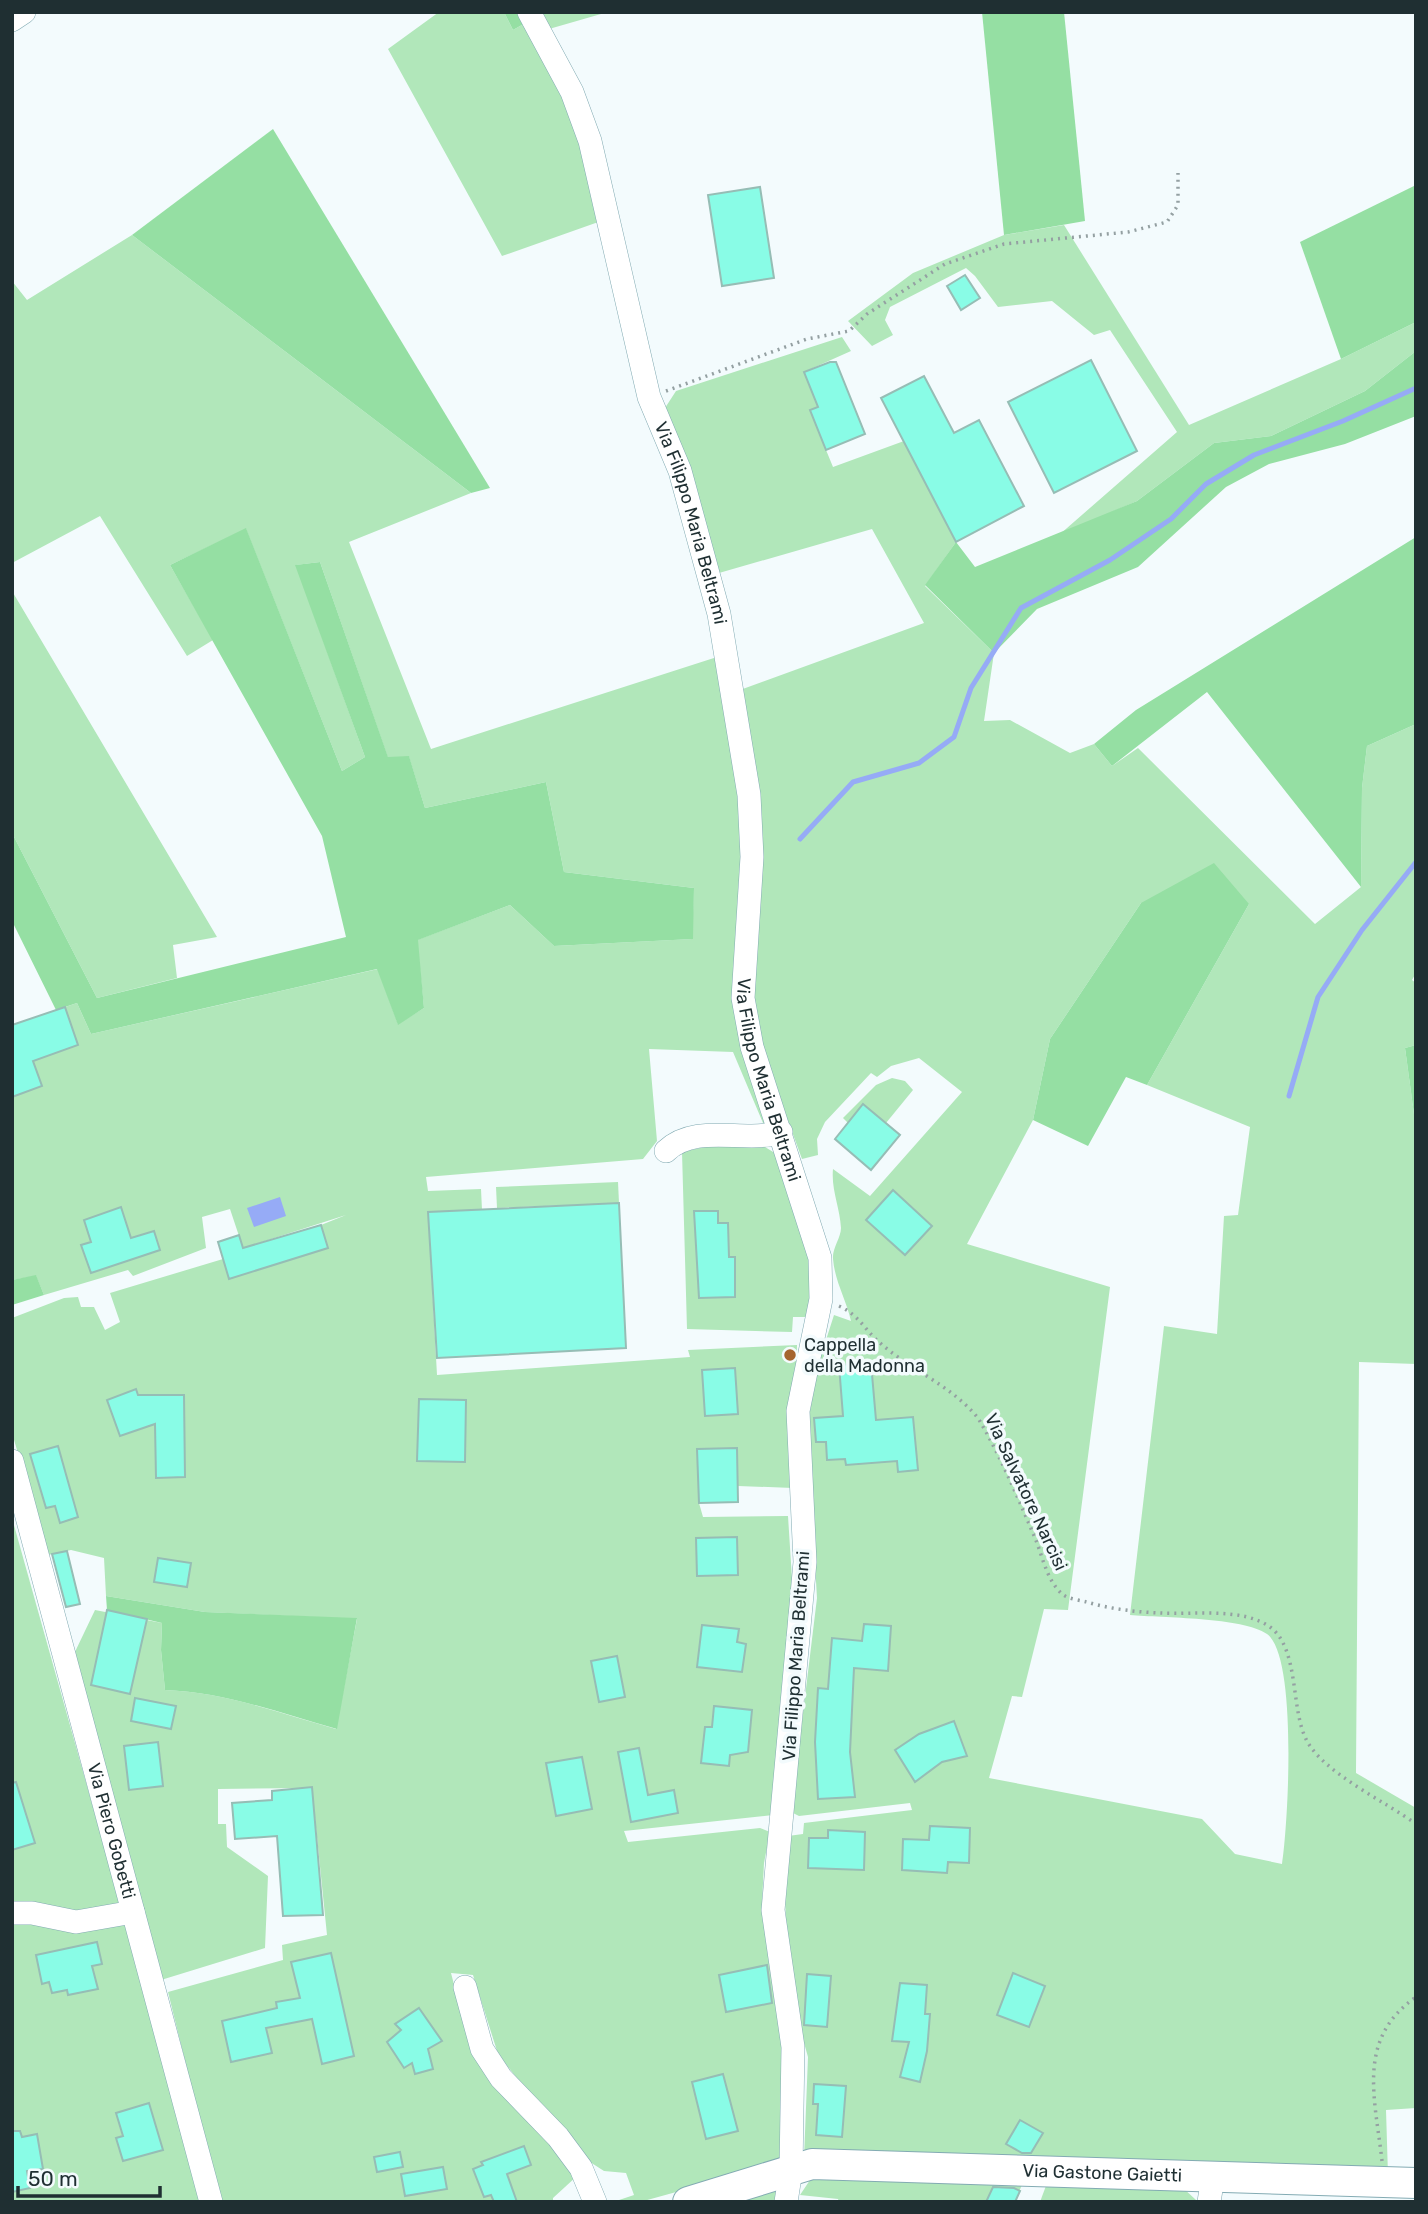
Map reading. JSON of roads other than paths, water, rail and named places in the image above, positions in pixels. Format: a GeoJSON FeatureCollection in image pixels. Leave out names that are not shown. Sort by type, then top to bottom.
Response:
{"type":"FeatureCollection","features":[{"type":"Feature","properties":{"kind":"main road","name":"Via Gastone Gaietti"},"geometry":{"type":"LineString","coordinates":[[688,2202],[812,2164],[1211,2189],[1416,2183]]}},
{"type":"Feature","properties":{"kind":"street"},"geometry":{"type":"LineString","coordinates":[[12,20],[24,12]]}},
{"type":"Feature","properties":{"kind":"street","name":"Via Filippo Maria Beltrami"},"geometry":{"type":"LineString","coordinates":[[529,12],[572,92],[590,141],[650,401],[680,471],[719,614],[749,796],[752,857],[743,998],[752,1047],[820,1258],[821,1299],[798,1411],[805,1562],[772,1910],[793,2047],[791,2170],[786,2202]]}},
{"type":"Feature","properties":{"kind":"street"},"geometry":{"type":"LineString","coordinates":[[666,1151],[689,1138],[764,1137],[781,1132]]}},
{"type":"Feature","properties":{"kind":"street","name":"Via Piero Gobetti"},"geometry":{"type":"LineString","coordinates":[[12,1461],[211,2202]]}},
{"type":"Feature","properties":{"kind":"street"},"geometry":{"type":"LineString","coordinates":[[12,1913],[32,1913],[76,1922],[133,1912]]}},
{"type":"Feature","properties":{"kind":"street"},"geometry":{"type":"LineString","coordinates":[[465,1987],[482,2049],[501,2078],[558,2137],[581,2168],[595,2202]]}},
{"type":"Feature","properties":{"kind":"water"},"geometry":{"type":"Polygon","coordinates":[[[280,1197],[286,1216],[254,1227],[247,1208],[280,1197]]]}},
{"type":"Feature","properties":{"kind":"waterway"},"geometry":{"type":"LineString","coordinates":[[800,839],[853,782],[919,763],[954,737],[971,688],[1021,608],[1110,560],[1171,519],[1206,484],[1254,455],[1343,421],[1416,388]]}},
{"type":"Feature","properties":{"kind":"waterway"},"geometry":{"type":"LineString","coordinates":[[1289,1096],[1318,997],[1362,930],[1416,862]]}},
{"type":"Feature","properties":{"kind":"place","name":"Cappella della Madonna"},"geometry":{"type":"Point","coordinates":[790,1355]}}]}
